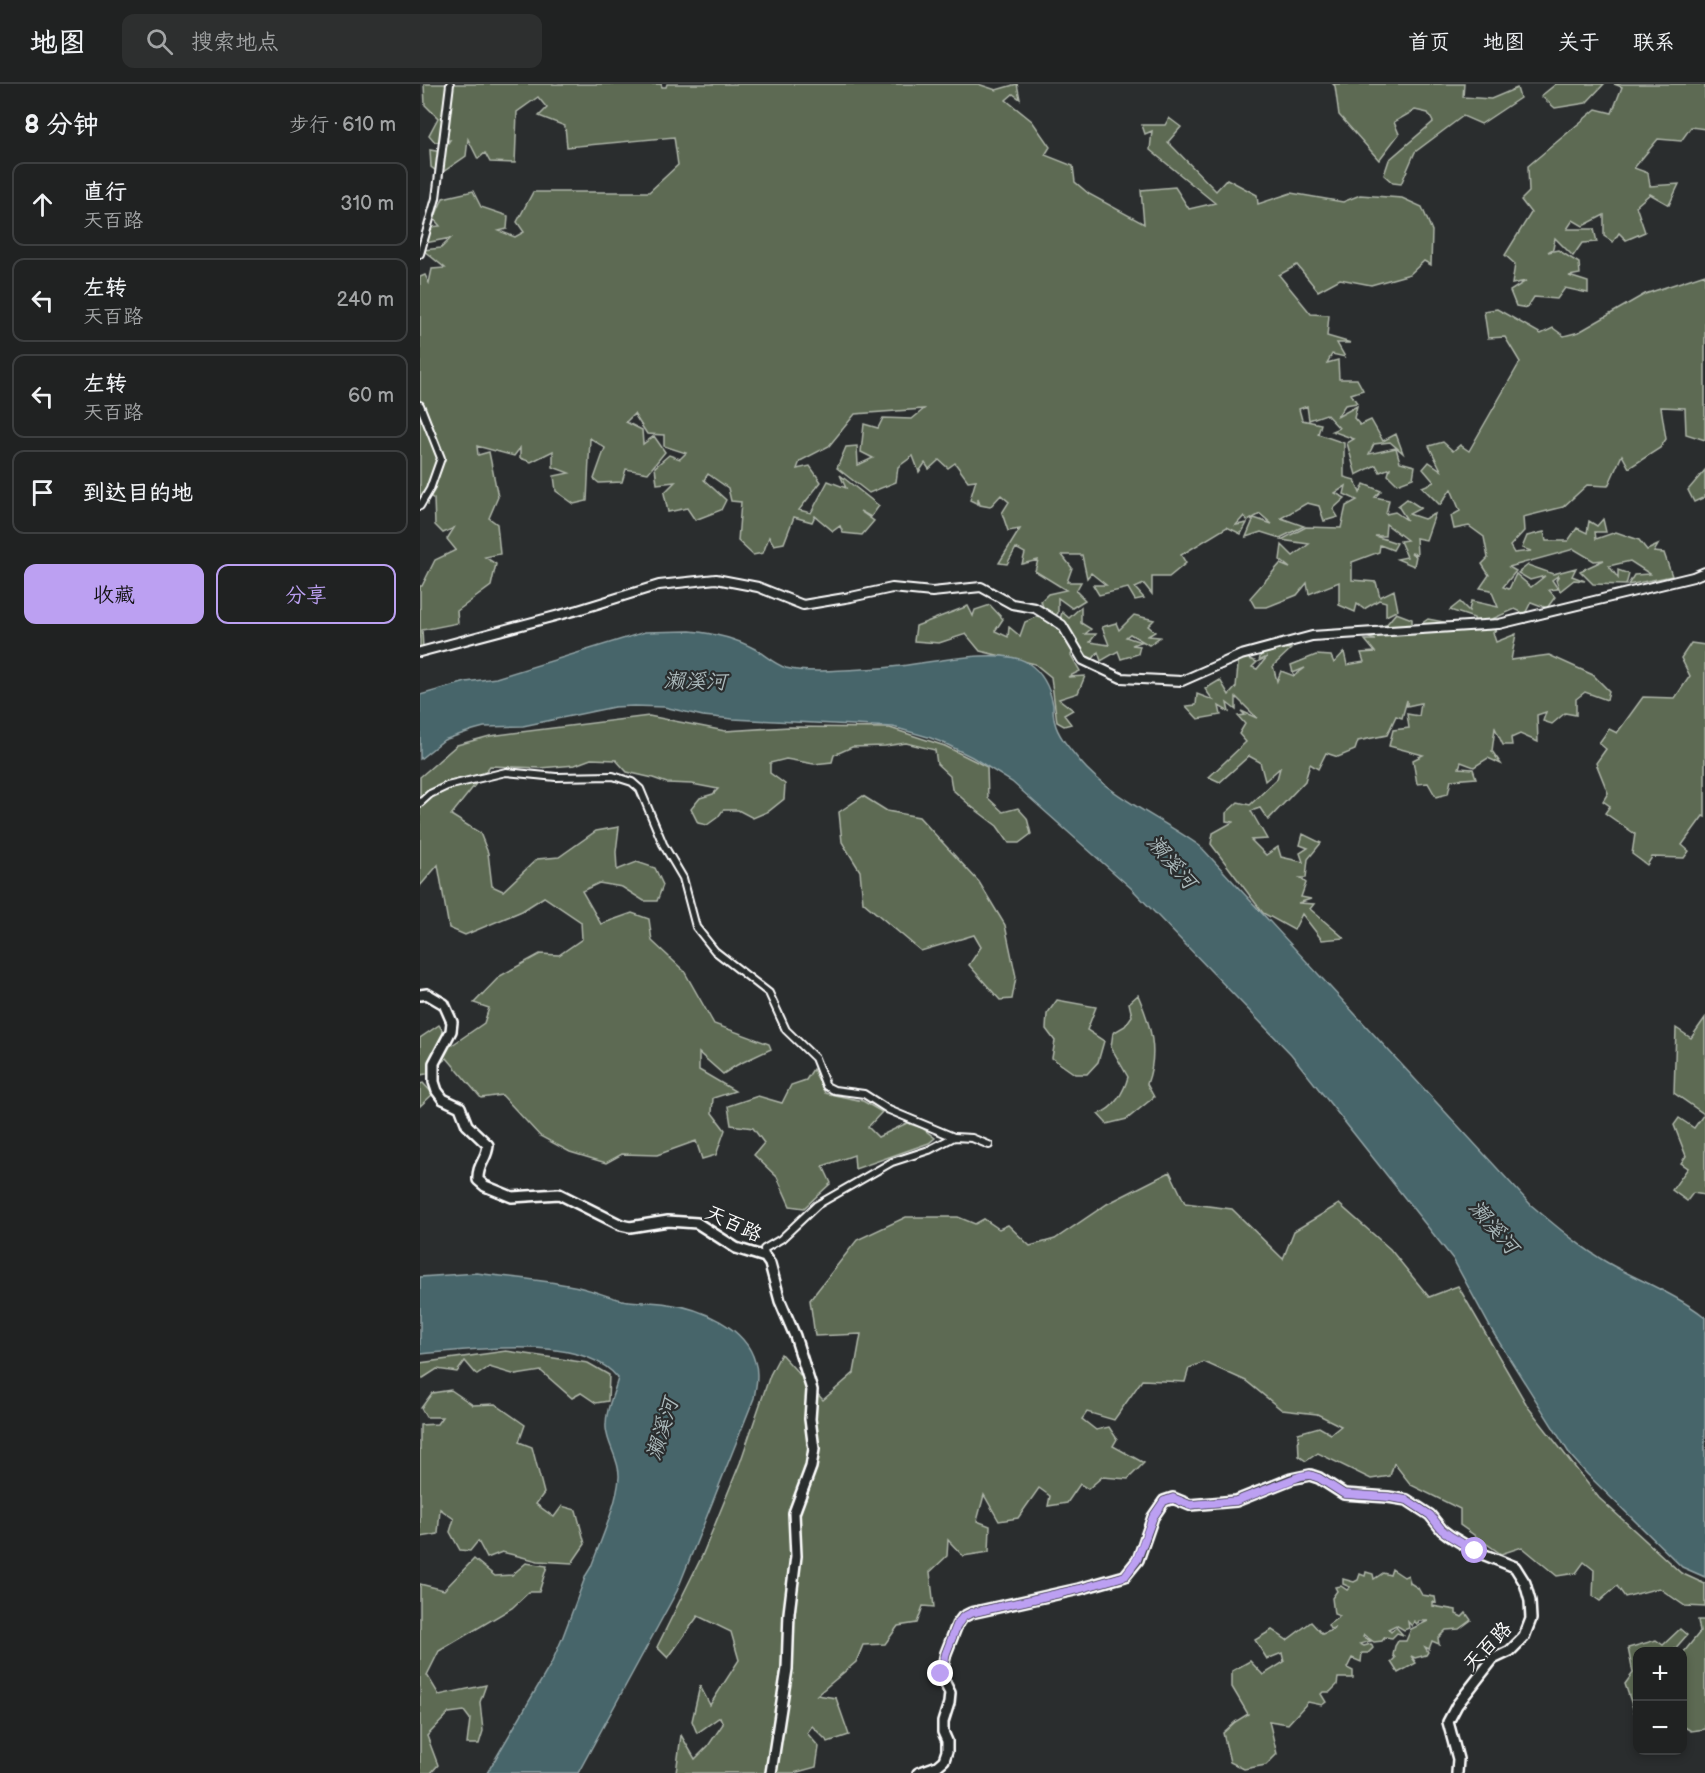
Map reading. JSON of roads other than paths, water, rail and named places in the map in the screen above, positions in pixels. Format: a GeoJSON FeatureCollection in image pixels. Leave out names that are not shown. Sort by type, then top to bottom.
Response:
{"type":"FeatureCollection","features":[{"type":"Feature","properties":{"kind":"main road","name":"天百路"},"geometry":{"type":"LineString","coordinates":[[420,995],[427,994],[444,1004],[452,1022],[451,1031],[434,1063],[434,1082],[436,1091],[443,1099],[460,1107],[466,1125],[488,1145],[488,1155],[477,1170],[478,1180],[485,1186],[512,1197],[559,1194],[621,1225],[630,1227],[668,1221],[697,1223],[736,1248],[765,1257],[770,1264],[780,1301],[795,1336],[812,1390],[810,1419],[814,1449],[811,1467],[794,1513],[796,1556],[789,1613],[787,1670],[771,1773]]}},
{"type":"Feature","properties":{"kind":"main road","name":"天百路"},"geometry":{"type":"LineString","coordinates":[[918,1773],[944,1760],[947,1751],[943,1722],[950,1693],[941,1674],[946,1653],[957,1625],[963,1617],[971,1613],[1079,1589],[1125,1576],[1137,1560],[1153,1517],[1164,1501],[1173,1498],[1190,1505],[1236,1501],[1291,1479],[1310,1475],[1344,1494],[1407,1500],[1430,1515],[1442,1530],[1475,1551],[1515,1567],[1525,1583],[1530,1601],[1531,1619],[1524,1637],[1510,1651],[1493,1659],[1457,1704],[1448,1722],[1458,1759],[1457,1773]]}},
{"type":"Feature","properties":{"kind":"street"},"geometry":{"type":"LineString","coordinates":[[420,254],[436,198],[450,84]]}},
{"type":"Feature","properties":{"kind":"street"},"geometry":{"type":"LineString","coordinates":[[420,405],[441,458],[430,489],[420,506]]}},
{"type":"Feature","properties":{"kind":"street"},"geometry":{"type":"LineString","coordinates":[[420,652],[578,610],[659,585],[716,579],[758,587],[803,605],[892,588],[932,592],[981,587],[1012,604],[1035,608],[1062,625],[1083,660],[1121,678],[1182,681],[1241,655],[1312,636],[1499,624],[1693,577],[1705,572]]}},
{"type":"Feature","properties":{"kind":"street"},"geometry":{"type":"LineString","coordinates":[[420,803],[430,794],[447,786],[506,772],[556,777],[614,776],[632,782],[640,789],[663,844],[683,878],[696,927],[715,951],[770,993],[786,1030],[815,1058],[826,1086],[834,1090],[864,1094],[889,1110],[954,1137],[972,1137],[989,1145]]}},
{"type":"Feature","properties":{"kind":"street"},"geometry":{"type":"LineString","coordinates":[[765,1257],[764,1249],[781,1239],[817,1205],[892,1162],[929,1150],[954,1137]]}},
{"type":"Feature","properties":{"kind":"water","name":"濑溪河"},"geometry":{"type":"Polygon","coordinates":[[[690,631],[740,642],[774,662],[795,670],[832,671],[881,668],[979,656],[1015,658],[1033,667],[1048,687],[1054,721],[1059,733],[1091,773],[1121,796],[1201,847],[1531,1205],[1568,1236],[1598,1257],[1670,1295],[1705,1317],[1705,1577],[1682,1567],[1571,1456],[1494,1334],[1453,1259],[1291,1054],[1131,888],[1012,782],[946,744],[893,727],[733,719],[703,716],[664,707],[614,707],[523,726],[484,727],[444,740],[420,759],[420,695],[466,682],[496,678],[645,632],[690,631]]]}},
{"type":"Feature","properties":{"kind":"water","name":"濑溪河"},"geometry":{"type":"Polygon","coordinates":[[[477,1273],[556,1283],[587,1289],[622,1300],[662,1303],[694,1310],[732,1329],[750,1350],[756,1366],[757,1380],[754,1398],[677,1591],[578,1773],[487,1773],[551,1664],[612,1510],[618,1487],[619,1471],[607,1434],[606,1422],[618,1378],[602,1364],[579,1355],[553,1350],[496,1348],[420,1354],[420,1277],[477,1273]]]}}]}
